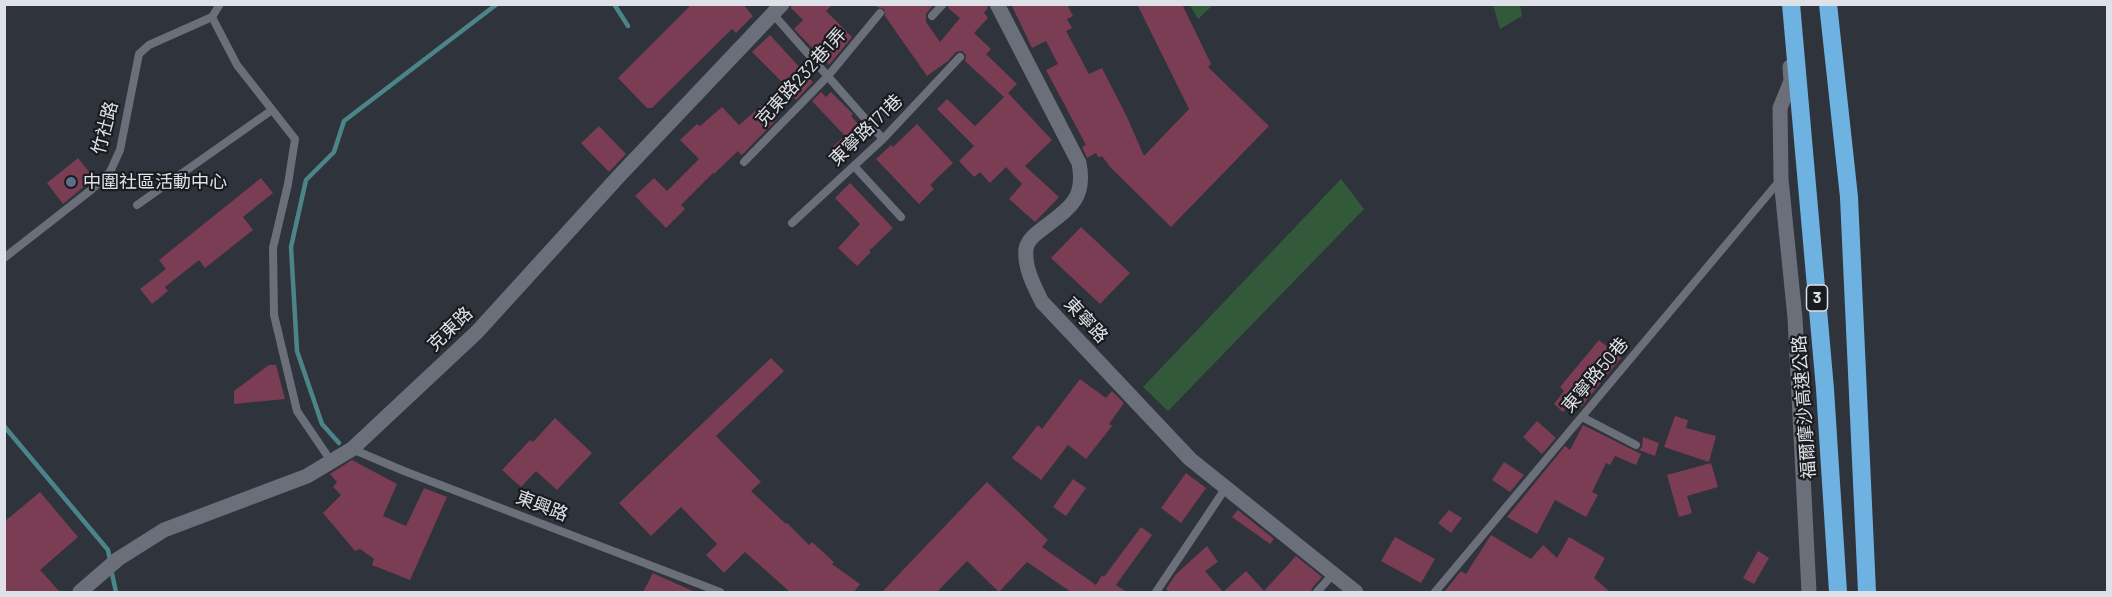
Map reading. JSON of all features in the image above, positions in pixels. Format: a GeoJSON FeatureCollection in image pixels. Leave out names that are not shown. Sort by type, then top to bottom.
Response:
{"type":"FeatureCollection","features":[{"type":"Feature","properties":{"kind":"highway","name":"福爾摩沙高速公路"},"geometry":{"type":"LineString","coordinates":[[1791,4],[1825,389],[1838,592]]}},
{"type":"Feature","properties":{"kind":"highway","name":"3"},"geometry":{"type":"LineString","coordinates":[[1828,4],[1849,197],[1867,592]]}},
{"type":"Feature","properties":{"kind":"street","name":"東寧路"},"geometry":{"type":"LineString","coordinates":[[998,4],[1079,163],[1082,176],[1081,190],[1074,202],[1028,242],[1026,249],[1031,280],[1042,302],[1190,459],[1356,592]]}},
{"type":"Feature","properties":{"kind":"street"},"geometry":{"type":"LineString","coordinates":[[1782,4],[1791,81],[1780,108],[1780,179],[1795,318],[1809,592]]}},
{"type":"Feature","properties":{"kind":"street","name":"克東路"},"geometry":{"type":"LineString","coordinates":[[80,592],[118,559],[164,531],[307,476],[352,449],[477,332],[619,176],[777,9]]}},
{"type":"Feature","properties":{"kind":"lane"},"geometry":{"type":"LineString","coordinates":[[220,4],[212,17],[237,65],[295,139],[288,184],[273,248],[274,315],[297,411],[331,461]]}},
{"type":"Feature","properties":{"kind":"lane"},"geometry":{"type":"LineString","coordinates":[[932,16],[943,4]]}},
{"type":"Feature","properties":{"kind":"lane"},"geometry":{"type":"LineString","coordinates":[[777,9],[828,76],[883,139]]}},
{"type":"Feature","properties":{"kind":"lane","name":"克東路232巷1弄"},"geometry":{"type":"LineString","coordinates":[[744,162],[828,76],[880,13]]}},
{"type":"Feature","properties":{"kind":"lane","name":"竹社路"},"geometry":{"type":"LineString","coordinates":[[4,258],[91,190],[110,172],[120,150],[139,54],[143,49],[212,17]]}},
{"type":"Feature","properties":{"kind":"lane","name":"東寧路171巷"},"geometry":{"type":"LineString","coordinates":[[792,223],[883,139],[960,57]]}},
{"type":"Feature","properties":{"kind":"lane"},"geometry":{"type":"LineString","coordinates":[[137,205],[272,110]]}},
{"type":"Feature","properties":{"kind":"lane"},"geometry":{"type":"LineString","coordinates":[[854,166],[901,217]]}},
{"type":"Feature","properties":{"kind":"lane","name":"東寧路50巷"},"geometry":{"type":"LineString","coordinates":[[1435,592],[1780,179]]}},
{"type":"Feature","properties":{"kind":"lane"},"geometry":{"type":"LineString","coordinates":[[1582,417],[1636,445]]}},
{"type":"Feature","properties":{"kind":"lane","name":"東興路"},"geometry":{"type":"LineString","coordinates":[[352,449],[720,592]]}},
{"type":"Feature","properties":{"kind":"lane"},"geometry":{"type":"LineString","coordinates":[[1156,592],[1225,489]]}},
{"type":"Feature","properties":{"kind":"lane"},"geometry":{"type":"LineString","coordinates":[[1317,592],[1333,574]]}},
{"type":"Feature","properties":{"kind":"green space"},"geometry":{"type":"Polygon","coordinates":[[[1190,5],[1213,5],[1198,19],[1190,5]]]}},
{"type":"Feature","properties":{"kind":"green space"},"geometry":{"type":"Polygon","coordinates":[[[1493,5],[1520,5],[1522,16],[1500,29],[1493,5]]]}},
{"type":"Feature","properties":{"kind":"green space"},"geometry":{"type":"Polygon","coordinates":[[[1341,179],[1364,209],[1168,411],[1143,387],[1341,179]]]}},
{"type":"Feature","properties":{"kind":"building"},"geometry":{"type":"Polygon","coordinates":[[[692,4],[743,4],[753,16],[736,33],[732,29],[652,108],[647,108],[618,78],[692,4]]]}},
{"type":"Feature","properties":{"kind":"building"},"geometry":{"type":"Polygon","coordinates":[[[792,4],[833,4],[826,11],[852,37],[829,65],[794,29],[803,20],[791,8],[792,4]]]}},
{"type":"Feature","properties":{"kind":"building"},"geometry":{"type":"Polygon","coordinates":[[[874,4],[934,4],[926,14],[926,22],[940,42],[960,18],[948,8],[949,4],[987,4],[988,8],[984,13],[988,18],[974,33],[991,49],[986,54],[1017,84],[1008,93],[1052,140],[1025,166],[1059,197],[1035,222],[1009,199],[1022,184],[1006,167],[990,183],[980,172],[974,177],[959,161],[974,146],[937,109],[947,99],[975,126],[1004,97],[965,61],[966,55],[962,51],[956,52],[948,61],[927,76],[885,16],[884,9],[874,4]]]}},
{"type":"Feature","properties":{"kind":"building"},"geometry":{"type":"Polygon","coordinates":[[[1011,4],[1067,4],[1073,16],[1067,19],[1072,28],[1066,31],[1089,74],[1102,68],[1144,156],[1189,109],[1137,4],[1182,4],[1211,64],[1208,67],[1269,126],[1171,227],[1110,167],[1102,156],[1099,158],[1096,153],[1087,158],[1082,147],[1086,145],[1046,70],[1058,64],[1046,41],[1032,48],[1011,4]]]}},
{"type":"Feature","properties":{"kind":"building"},"geometry":{"type":"Polygon","coordinates":[[[770,35],[813,82],[796,100],[784,87],[785,85],[752,52],[770,35]]]}},
{"type":"Feature","properties":{"kind":"building"},"geometry":{"type":"Polygon","coordinates":[[[821,92],[826,97],[831,92],[853,114],[851,116],[868,135],[839,159],[830,149],[845,136],[812,101],[821,92]]]}},
{"type":"Feature","properties":{"kind":"building"},"geometry":{"type":"Polygon","coordinates":[[[762,105],[776,120],[744,153],[741,155],[738,151],[713,173],[681,205],[685,209],[666,228],[635,196],[654,178],[667,191],[699,159],[680,140],[697,124],[700,126],[722,107],[739,125],[762,105]]]}},
{"type":"Feature","properties":{"kind":"building"},"geometry":{"type":"Polygon","coordinates":[[[917,124],[953,163],[930,185],[934,189],[919,204],[876,159],[891,145],[893,147],[917,124]]]}},
{"type":"Feature","properties":{"kind":"building"},"geometry":{"type":"Polygon","coordinates":[[[599,126],[626,154],[609,172],[581,143],[599,126]]]}},
{"type":"Feature","properties":{"kind":"building","name":"中圍社區活動中心"},"geometry":{"type":"Polygon","coordinates":[[[78,158],[94,178],[63,204],[47,183],[78,158]]]}},
{"type":"Feature","properties":{"kind":"building"},"geometry":{"type":"Polygon","coordinates":[[[261,178],[273,193],[243,217],[253,230],[205,268],[199,260],[165,287],[168,291],[152,304],[140,289],[166,269],[159,260],[261,178]]]}},
{"type":"Feature","properties":{"kind":"building"},"geometry":{"type":"Polygon","coordinates":[[[850,183],[893,228],[857,266],[838,248],[860,224],[835,198],[850,183]]]}},
{"type":"Feature","properties":{"kind":"building"},"geometry":{"type":"Polygon","coordinates":[[[1081,227],[1130,273],[1100,304],[1051,258],[1081,227]]]}},
{"type":"Feature","properties":{"kind":"building"},"geometry":{"type":"Polygon","coordinates":[[[1599,340],[1621,358],[1582,406],[1574,399],[1563,412],[1554,404],[1564,391],[1560,387],[1599,340]]]}},
{"type":"Feature","properties":{"kind":"building"},"geometry":{"type":"Polygon","coordinates":[[[771,358],[784,371],[716,436],[761,482],[751,491],[809,545],[812,542],[834,562],[832,564],[860,584],[854,592],[790,592],[745,552],[724,573],[706,555],[717,544],[681,507],[651,536],[619,503],[771,358]]]}},
{"type":"Feature","properties":{"kind":"building"},"geometry":{"type":"Polygon","coordinates":[[[269,365],[276,365],[285,399],[234,404],[234,391],[269,365]]]}},
{"type":"Feature","properties":{"kind":"building"},"geometry":{"type":"Polygon","coordinates":[[[1080,379],[1106,398],[1112,391],[1124,403],[1109,424],[1112,426],[1086,459],[1068,445],[1041,480],[1012,458],[1038,425],[1042,429],[1080,379]]]}},
{"type":"Feature","properties":{"kind":"building"},"geometry":{"type":"Polygon","coordinates":[[[1675,416],[1688,420],[1686,428],[1716,436],[1709,462],[1664,447],[1675,416]]]}},
{"type":"Feature","properties":{"kind":"building"},"geometry":{"type":"Polygon","coordinates":[[[555,418],[592,453],[557,490],[536,471],[521,487],[502,470],[530,440],[533,442],[555,418]]]}},
{"type":"Feature","properties":{"kind":"building"},"geometry":{"type":"Polygon","coordinates":[[[1537,421],[1556,438],[1542,454],[1523,437],[1537,421]]]}},
{"type":"Feature","properties":{"kind":"building"},"geometry":{"type":"Polygon","coordinates":[[[1583,425],[1641,454],[1636,465],[1615,456],[1610,465],[1606,463],[1592,492],[1598,495],[1586,517],[1555,500],[1537,534],[1507,517],[1565,446],[1570,450],[1583,425]]]}},
{"type":"Feature","properties":{"kind":"building"},"geometry":{"type":"Polygon","coordinates":[[[1643,437],[1659,443],[1655,456],[1639,450],[1642,447],[1643,437]]]}},
{"type":"Feature","properties":{"kind":"building"},"geometry":{"type":"Polygon","coordinates":[[[352,460],[397,484],[383,516],[406,526],[424,488],[447,497],[410,580],[372,565],[374,559],[360,549],[355,551],[323,513],[341,495],[333,487],[337,482],[330,474],[352,460]]]}},
{"type":"Feature","properties":{"kind":"building"},"geometry":{"type":"Polygon","coordinates":[[[1504,462],[1524,475],[1510,492],[1492,480],[1504,462]]]}},
{"type":"Feature","properties":{"kind":"building"},"geometry":{"type":"Polygon","coordinates":[[[1711,463],[1718,487],[1687,496],[1692,513],[1679,517],[1667,475],[1711,463]]]}},
{"type":"Feature","properties":{"kind":"building"},"geometry":{"type":"Polygon","coordinates":[[[1186,473],[1206,488],[1181,523],[1161,508],[1186,473]]]}},
{"type":"Feature","properties":{"kind":"building"},"geometry":{"type":"Polygon","coordinates":[[[1073,479],[1086,488],[1066,516],[1053,507],[1073,479]]]}},
{"type":"Feature","properties":{"kind":"building"},"geometry":{"type":"Polygon","coordinates":[[[987,482],[1048,540],[1042,547],[1096,585],[1141,527],[1152,535],[1116,585],[1127,592],[1071,592],[1027,562],[999,592],[967,561],[937,592],[882,592],[987,482]]]}},
{"type":"Feature","properties":{"kind":"building"},"geometry":{"type":"Polygon","coordinates":[[[40,492],[78,537],[40,570],[60,592],[4,592],[4,522],[40,492]]]}},
{"type":"Feature","properties":{"kind":"building"},"geometry":{"type":"Polygon","coordinates":[[[1238,510],[1274,539],[1270,544],[1232,517],[1238,510]]]}},
{"type":"Feature","properties":{"kind":"building"},"geometry":{"type":"Polygon","coordinates":[[[1449,510],[1462,518],[1451,533],[1438,523],[1449,510]]]}},
{"type":"Feature","properties":{"kind":"building"},"geometry":{"type":"Polygon","coordinates":[[[1491,535],[1531,559],[1543,545],[1557,558],[1569,537],[1605,558],[1594,578],[1610,592],[1444,592],[1461,571],[1466,574],[1491,535]]]}},
{"type":"Feature","properties":{"kind":"building"},"geometry":{"type":"Polygon","coordinates":[[[1395,537],[1435,559],[1421,583],[1381,561],[1395,537]]]}},
{"type":"Feature","properties":{"kind":"building"},"geometry":{"type":"Polygon","coordinates":[[[1207,546],[1218,562],[1205,571],[1223,592],[1169,592],[1166,589],[1176,574],[1207,546]]]}},
{"type":"Feature","properties":{"kind":"building"},"geometry":{"type":"Polygon","coordinates":[[[1758,551],[1769,558],[1754,584],[1743,578],[1758,551]]]}},
{"type":"Feature","properties":{"kind":"building"},"geometry":{"type":"Polygon","coordinates":[[[1296,556],[1322,577],[1311,592],[1223,592],[1246,571],[1264,591],[1296,556]]]}},
{"type":"Feature","properties":{"kind":"building"},"geometry":{"type":"Polygon","coordinates":[[[653,573],[659,576],[695,592],[643,592],[653,573]]]}},
{"type":"Feature","properties":{"kind":"waterway"},"geometry":{"type":"LineString","coordinates":[[339,443],[322,424],[297,351],[291,247],[306,180],[334,152],[344,121],[497,4]]}},
{"type":"Feature","properties":{"kind":"waterway"},"geometry":{"type":"LineString","coordinates":[[614,4],[628,26]]}},
{"type":"Feature","properties":{"kind":"waterway"},"geometry":{"type":"LineString","coordinates":[[4,426],[108,550],[110,560]]}},
{"type":"Feature","properties":{"kind":"waterway"},"geometry":{"type":"LineString","coordinates":[[111,569],[116,592]]}},
{"type":"Feature","properties":{"kind":"place","name":"中圍社區活動中心"},"geometry":{"type":"Point","coordinates":[71,182]}}]}
